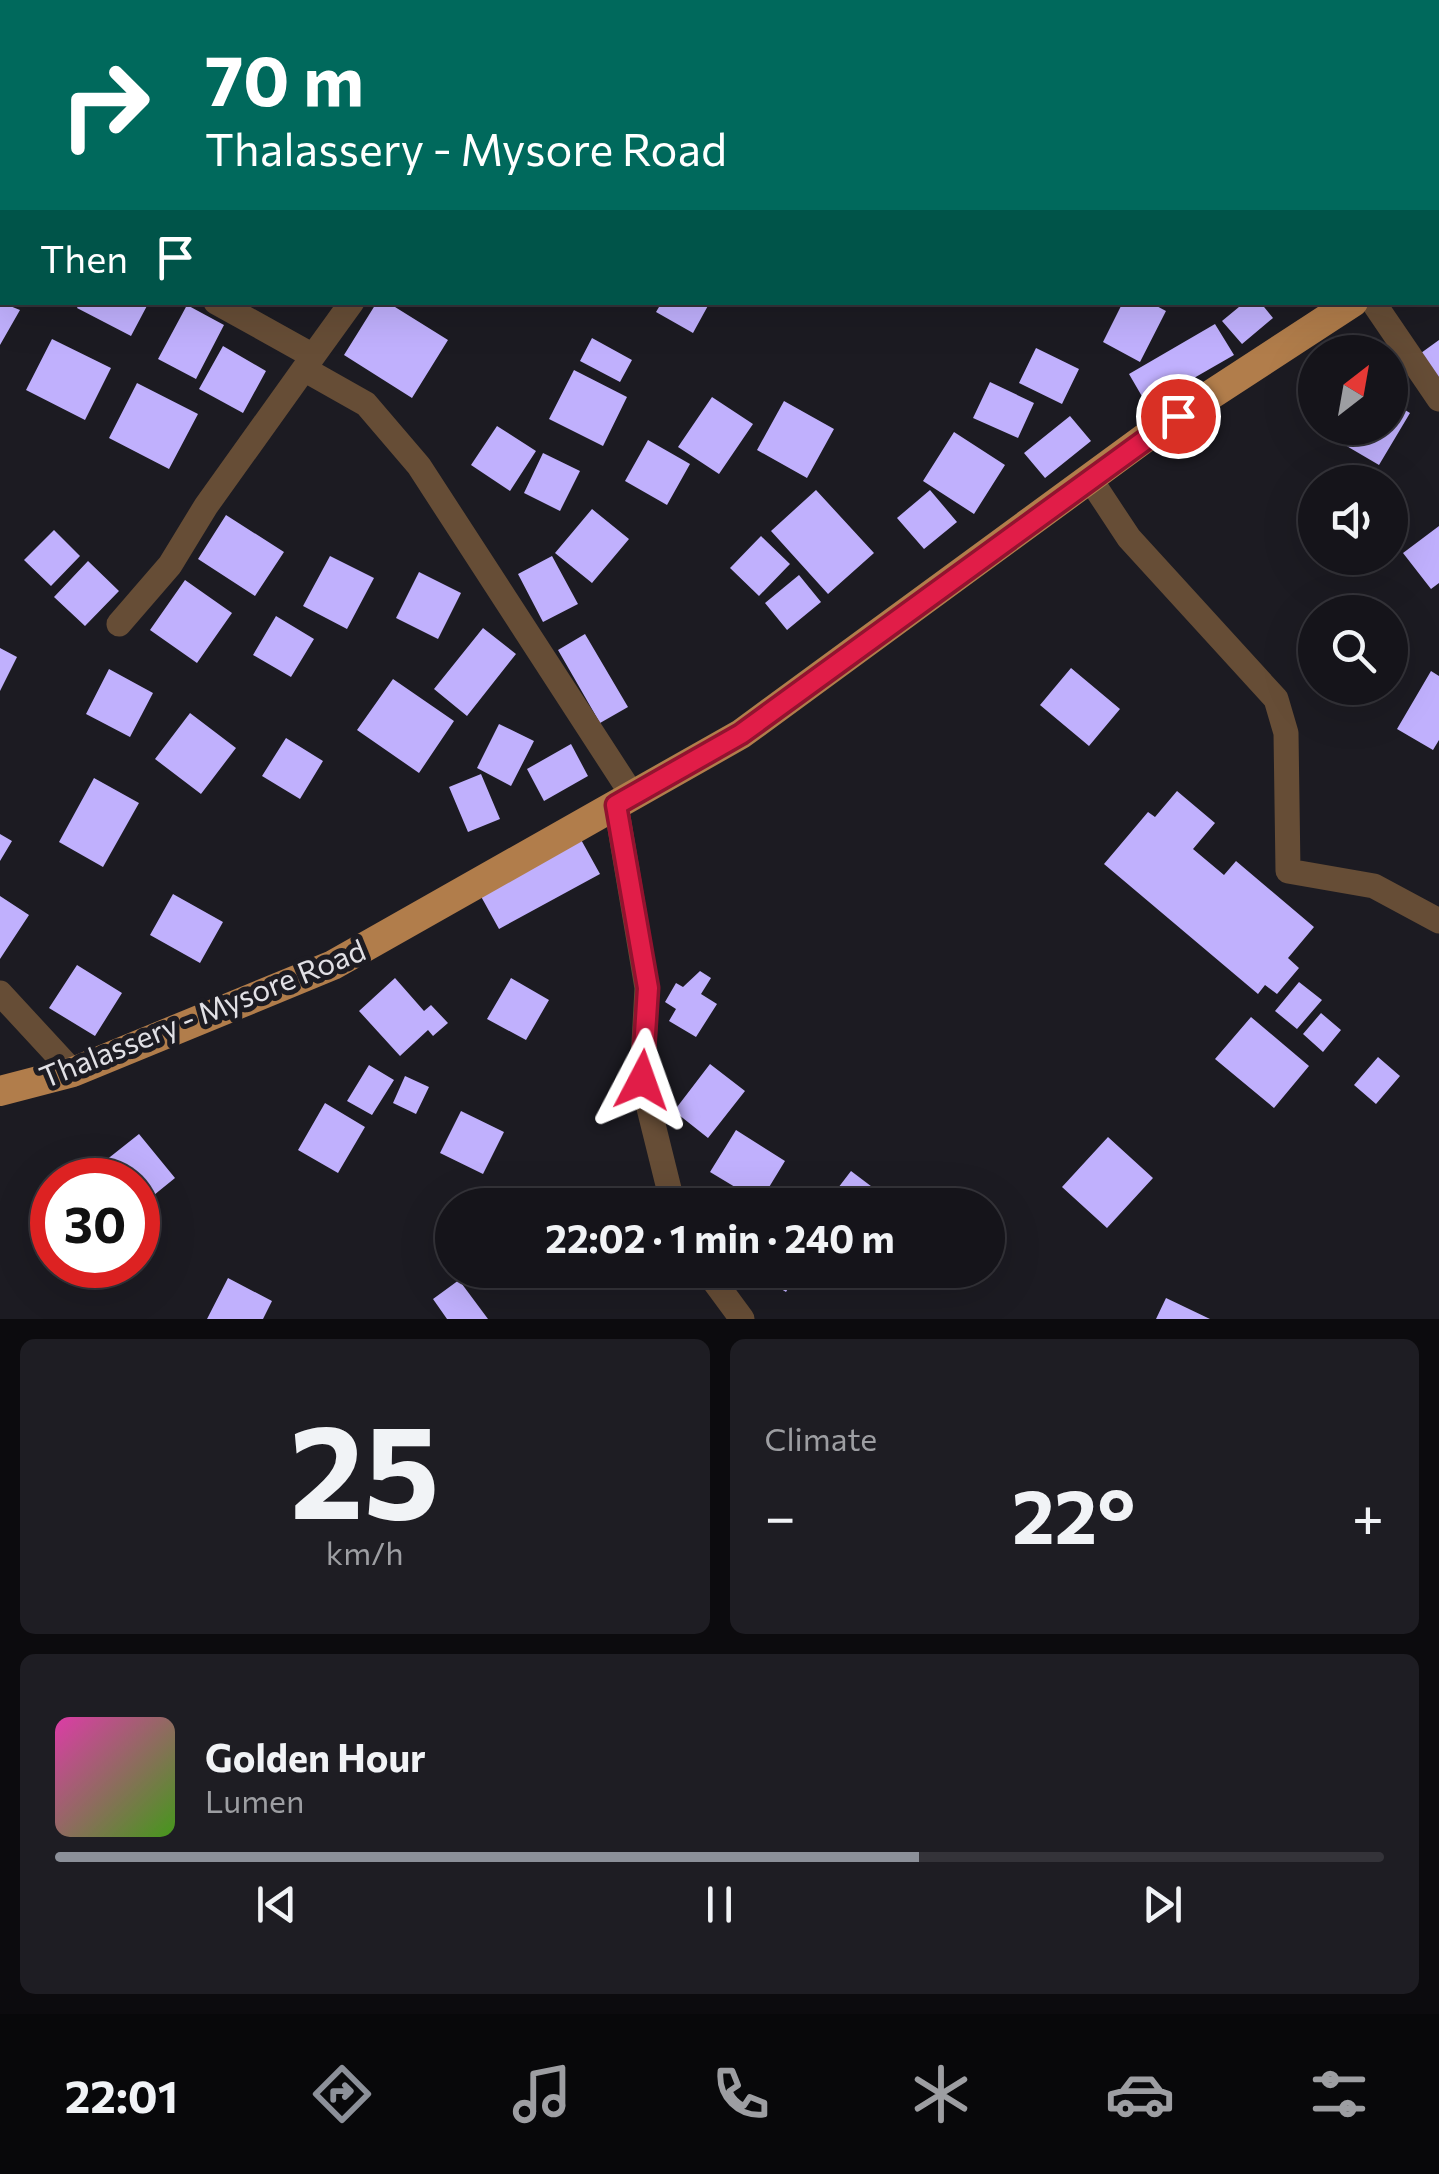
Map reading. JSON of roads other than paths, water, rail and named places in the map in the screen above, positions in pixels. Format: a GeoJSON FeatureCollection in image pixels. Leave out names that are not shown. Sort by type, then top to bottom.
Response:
{"type":"FeatureCollection","features":[{"type":"Feature","properties":{"kind":"main road","name":"Thalassery - Mysore Road"},"geometry":{"type":"LineString","coordinates":[[0,1091],[72,1072],[333,964],[741,734],[1090,478],[1349,305]]}},
{"type":"Feature","properties":{"kind":"street"},"geometry":{"type":"LineString","coordinates":[[221,305],[366,404],[419,466],[624,801],[648,988],[642,1080],[669,1188]]}},
{"type":"Feature","properties":{"kind":"street"},"geometry":{"type":"LineString","coordinates":[[119,624],[170,566],[206,506],[350,305]]}},
{"type":"Feature","properties":{"kind":"street"},"geometry":{"type":"LineString","coordinates":[[1375,305],[1439,399]]}},
{"type":"Feature","properties":{"kind":"street"},"geometry":{"type":"LineString","coordinates":[[1090,478],[1130,538],[1276,699],[1286,733],[1288,871],[1374,886],[1439,921]]}},
{"type":"Feature","properties":{"kind":"street"},"geometry":{"type":"LineString","coordinates":[[0,993],[72,1072]]}},
{"type":"Feature","properties":{"kind":"street"},"geometry":{"type":"LineString","coordinates":[[719,1288],[742,1319]]}}]}
